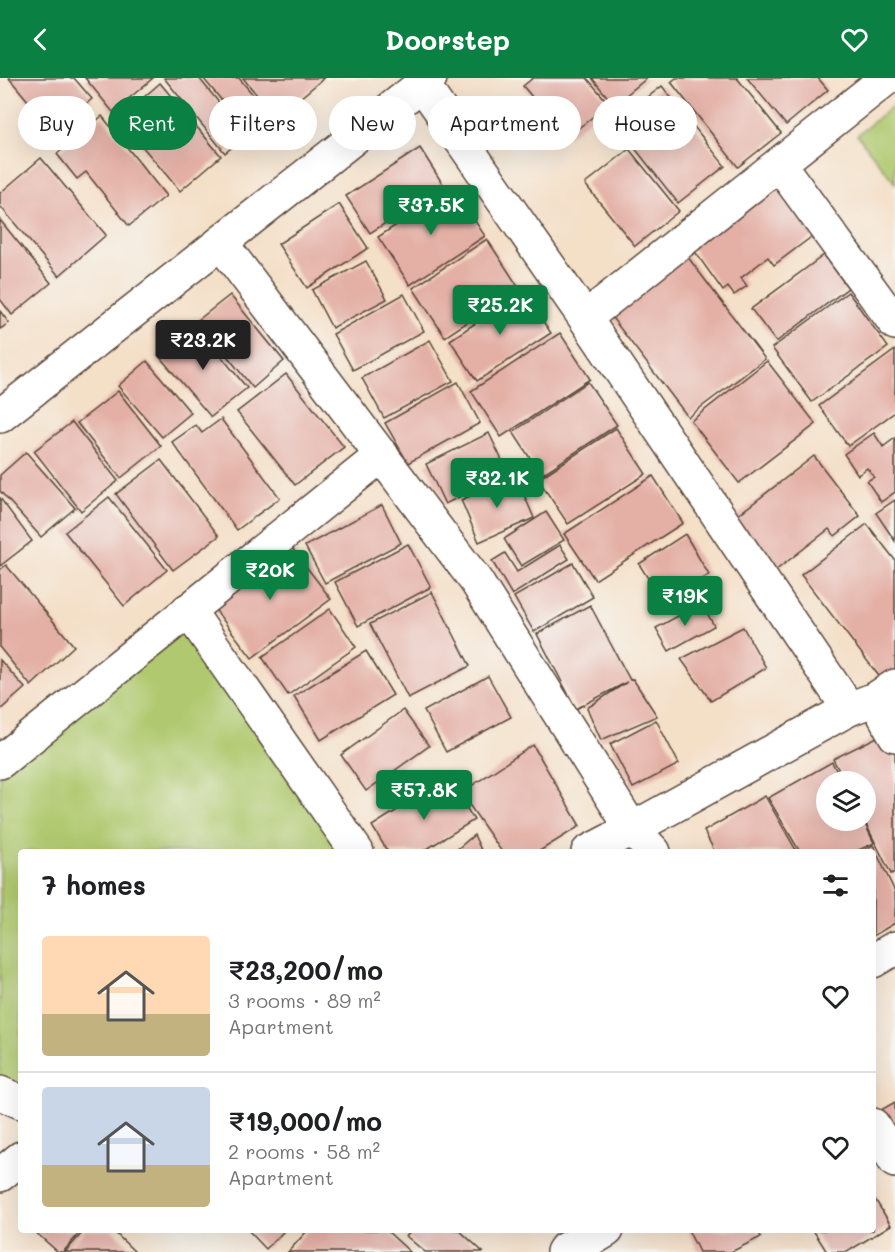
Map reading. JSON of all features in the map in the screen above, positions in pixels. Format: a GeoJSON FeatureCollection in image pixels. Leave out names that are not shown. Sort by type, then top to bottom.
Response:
{"type":"FeatureCollection","features":[{"type":"Feature","properties":{"kind":"street"},"geometry":{"type":"LineString","coordinates":[[585,318],[888,78]]}},
{"type":"Feature","properties":{"kind":"street"},"geometry":{"type":"LineString","coordinates":[[0,416],[426,81],[585,318],[873,698],[895,735]]}},
{"type":"Feature","properties":{"kind":"street"},"geometry":{"type":"LineString","coordinates":[[779,164],[895,323]]}},
{"type":"Feature","properties":{"kind":"street"},"geometry":{"type":"LineString","coordinates":[[221,243],[476,581],[643,841]]}},
{"type":"Feature","properties":{"kind":"street"},"geometry":{"type":"LineString","coordinates":[[0,762],[382,455]]}},
{"type":"Feature","properties":{"kind":"street"},"geometry":{"type":"LineString","coordinates":[[189,610],[355,849]]}},
{"type":"Feature","properties":{"kind":"street"},"geometry":{"type":"LineString","coordinates":[[603,849],[643,841],[873,698]]}},
{"type":"Feature","properties":{"kind":"street"},"geometry":{"type":"LineString","coordinates":[[876,959],[895,948]]}},
{"type":"Feature","properties":{"kind":"street"},"geometry":{"type":"LineString","coordinates":[[0,1093],[18,1101]]}},
{"type":"Feature","properties":{"kind":"street"},"geometry":{"type":"LineString","coordinates":[[876,1130],[895,1161]]}},
{"type":"Feature","properties":{"kind":"street"},"geometry":{"type":"LineString","coordinates":[[0,1175],[18,1160]]}},
{"type":"Feature","properties":{"kind":"street"},"geometry":{"type":"LineString","coordinates":[[563,1252],[566,1249],[604,1240]]}},
{"type":"Feature","properties":{"kind":"green space"},"geometry":{"type":"Polygon","coordinates":[[[895,104],[895,183],[857,135],[895,104]]]}},
{"type":"Feature","properties":{"kind":"green space"},"geometry":{"type":"Polygon","coordinates":[[[188,610],[355,849],[18,849],[18,1101],[0,1093],[0,762],[188,610]]]}},
{"type":"Feature","properties":{"kind":"building"},"geometry":{"type":"Polygon","coordinates":[[[9,78],[74,78],[89,96],[24,96],[9,78]]]}},
{"type":"Feature","properties":{"kind":"building"},"geometry":{"type":"Polygon","coordinates":[[[85,78],[153,78],[132,96],[108,96],[108,106],[85,78]]]}},
{"type":"Feature","properties":{"kind":"building"},"geometry":{"type":"Polygon","coordinates":[[[164,78],[199,78],[214,96],[209,96],[209,133],[197,119],[197,96],[179,96],[164,78]]]}},
{"type":"Feature","properties":{"kind":"building"},"geometry":{"type":"Polygon","coordinates":[[[203,78],[239,78],[254,96],[218,96],[203,78]]]}},
{"type":"Feature","properties":{"kind":"building"},"geometry":{"type":"Polygon","coordinates":[[[243,78],[324,78],[302,96],[258,96],[243,78]]]}},
{"type":"Feature","properties":{"kind":"building"},"geometry":{"type":"Polygon","coordinates":[[[533,78],[587,78],[602,96],[593,96],[593,117],[581,126],[581,96],[531,96],[523,86],[533,78]]]}},
{"type":"Feature","properties":{"kind":"building"},"geometry":{"type":"Polygon","coordinates":[[[592,78],[647,78],[625,96],[607,96],[592,78]]]}},
{"type":"Feature","properties":{"kind":"building"},"geometry":{"type":"Polygon","coordinates":[[[676,78],[737,78],[781,133],[738,167],[697,115],[697,96],[682,96],[671,82],[676,78]]]}},
{"type":"Feature","properties":{"kind":"building"},"geometry":{"type":"Polygon","coordinates":[[[747,78],[818,78],[828,90],[786,125],[747,78]]]}},
{"type":"Feature","properties":{"kind":"building"},"geometry":{"type":"Polygon","coordinates":[[[160,83],[171,96],[145,96],[160,83]]]}},
{"type":"Feature","properties":{"kind":"building"},"geometry":{"type":"Polygon","coordinates":[[[662,86],[670,96],[649,96],[662,86]]]}},
{"type":"Feature","properties":{"kind":"building"},"geometry":{"type":"Polygon","coordinates":[[[102,116],[108,124],[108,150],[129,150],[166,196],[129,226],[86,172],[77,179],[57,154],[62,150],[96,150],[96,121],[102,116]]]}},
{"type":"Feature","properties":{"kind":"building"},"geometry":{"type":"Polygon","coordinates":[[[197,127],[209,142],[209,150],[216,150],[221,156],[180,191],[145,150],[197,150],[197,127]]]}},
{"type":"Feature","properties":{"kind":"building"},"geometry":{"type":"Polygon","coordinates":[[[697,130],[725,166],[678,203],[636,150],[697,150],[697,130]]]}},
{"type":"Feature","properties":{"kind":"building"},"geometry":{"type":"Polygon","coordinates":[[[420,148],[444,186],[370,233],[346,196],[420,148]]]}},
{"type":"Feature","properties":{"kind":"building"},"geometry":{"type":"Polygon","coordinates":[[[630,150],[679,211],[635,246],[585,184],[630,150]]]}},
{"type":"Feature","properties":{"kind":"building"},"geometry":{"type":"Polygon","coordinates":[[[41,158],[106,235],[59,276],[0,206],[0,193],[41,158]]]}},
{"type":"Feature","properties":{"kind":"building"},"geometry":{"type":"Polygon","coordinates":[[[772,181],[818,232],[774,265],[768,257],[741,278],[747,286],[734,295],[728,287],[723,291],[688,242],[772,181]]]}},
{"type":"Feature","properties":{"kind":"building"},"geometry":{"type":"Polygon","coordinates":[[[453,188],[485,236],[410,285],[378,237],[453,188]]]}},
{"type":"Feature","properties":{"kind":"building"},"geometry":{"type":"Polygon","coordinates":[[[339,204],[368,248],[307,288],[278,244],[339,204]]]}},
{"type":"Feature","properties":{"kind":"building"},"geometry":{"type":"Polygon","coordinates":[[[0,220],[51,283],[12,315],[0,299],[0,220]]]}},
{"type":"Feature","properties":{"kind":"building"},"geometry":{"type":"Polygon","coordinates":[[[487,239],[519,288],[445,337],[413,288],[487,239]]]}},
{"type":"Feature","properties":{"kind":"building"},"geometry":{"type":"Polygon","coordinates":[[[824,255],[848,288],[776,342],[751,309],[824,255]]]}},
{"type":"Feature","properties":{"kind":"building"},"geometry":{"type":"Polygon","coordinates":[[[687,256],[765,359],[688,417],[610,315],[687,256]]]}},
{"type":"Feature","properties":{"kind":"building"},"geometry":{"type":"Polygon","coordinates":[[[366,261],[387,299],[332,328],[312,290],[366,261]]]}},
{"type":"Feature","properties":{"kind":"building"},"geometry":{"type":"Polygon","coordinates":[[[523,292],[551,333],[477,381],[450,340],[523,292]]]}},
{"type":"Feature","properties":{"kind":"building"},"geometry":{"type":"Polygon","coordinates":[[[848,292],[888,347],[812,402],[772,348],[848,292]]]}},
{"type":"Feature","properties":{"kind":"building"},"geometry":{"type":"Polygon","coordinates":[[[404,294],[424,331],[353,370],[333,334],[404,294]]]}},
{"type":"Feature","properties":{"kind":"building"},"geometry":{"type":"Polygon","coordinates":[[[230,295],[284,361],[253,388],[198,320],[230,295]]]}},
{"type":"Feature","properties":{"kind":"building"},"geometry":{"type":"Polygon","coordinates":[[[0,311],[9,323],[0,329],[0,311]]]}},
{"type":"Feature","properties":{"kind":"building"},"geometry":{"type":"Polygon","coordinates":[[[195,324],[247,388],[211,417],[158,355],[195,324]]]}},
{"type":"Feature","properties":{"kind":"building"},"geometry":{"type":"Polygon","coordinates":[[[560,333],[590,379],[501,437],[471,391],[560,333]]]}},
{"type":"Feature","properties":{"kind":"building"},"geometry":{"type":"Polygon","coordinates":[[[430,340],[453,381],[384,418],[362,378],[430,340]]]}},
{"type":"Feature","properties":{"kind":"building"},"geometry":{"type":"Polygon","coordinates":[[[895,350],[895,412],[848,446],[819,406],[895,350]]]}},
{"type":"Feature","properties":{"kind":"building"},"geometry":{"type":"Polygon","coordinates":[[[147,361],[191,413],[162,437],[118,386],[147,361]]]}},
{"type":"Feature","properties":{"kind":"building"},"geometry":{"type":"Polygon","coordinates":[[[767,361],[816,424],[739,483],[691,421],[767,361]]]}},
{"type":"Feature","properties":{"kind":"building"},"geometry":{"type":"Polygon","coordinates":[[[286,374],[344,447],[295,485],[237,412],[286,374]]]}},
{"type":"Feature","properties":{"kind":"building"},"geometry":{"type":"Polygon","coordinates":[[[458,382],[480,423],[408,463],[385,423],[458,382]]]}},
{"type":"Feature","properties":{"kind":"building"},"geometry":{"type":"Polygon","coordinates":[[[588,382],[617,425],[541,475],[513,432],[588,382]]]}},
{"type":"Feature","properties":{"kind":"building"},"geometry":{"type":"Polygon","coordinates":[[[118,391],[161,446],[121,478],[77,423],[118,391]]]}},
{"type":"Feature","properties":{"kind":"building"},"geometry":{"type":"Polygon","coordinates":[[[221,419],[280,498],[237,530],[172,442],[196,425],[202,433],[221,419]]]}},
{"type":"Feature","properties":{"kind":"building"},"geometry":{"type":"Polygon","coordinates":[[[72,422],[118,481],[81,511],[34,451],[72,422]]]}},
{"type":"Feature","properties":{"kind":"building"},"geometry":{"type":"Polygon","coordinates":[[[616,428],[646,474],[568,524],[538,479],[616,428]]]}},
{"type":"Feature","properties":{"kind":"building"},"geometry":{"type":"Polygon","coordinates":[[[489,433],[508,473],[445,504],[426,464],[489,433]]]}},
{"type":"Feature","properties":{"kind":"building"},"geometry":{"type":"Polygon","coordinates":[[[874,433],[883,447],[895,438],[895,492],[881,502],[867,481],[874,477],[867,468],[858,475],[844,454],[874,433]]]}},
{"type":"Feature","properties":{"kind":"building"},"geometry":{"type":"Polygon","coordinates":[[[26,452],[75,508],[41,537],[0,491],[0,475],[26,452]]]}},
{"type":"Feature","properties":{"kind":"building"},"geometry":{"type":"Polygon","coordinates":[[[814,456],[860,516],[835,536],[829,529],[775,571],[734,518],[814,456]]]}},
{"type":"Feature","properties":{"kind":"building"},"geometry":{"type":"Polygon","coordinates":[[[161,460],[219,536],[173,570],[116,494],[161,460]]]}},
{"type":"Feature","properties":{"kind":"building"},"geometry":{"type":"Polygon","coordinates":[[[516,476],[534,518],[479,542],[461,500],[516,476]]]}},
{"type":"Feature","properties":{"kind":"building"},"geometry":{"type":"Polygon","coordinates":[[[653,476],[683,523],[595,580],[564,534],[653,476]]]}},
{"type":"Feature","properties":{"kind":"building"},"geometry":{"type":"Polygon","coordinates":[[[109,497],[167,570],[124,606],[65,532],[109,497]]]}},
{"type":"Feature","properties":{"kind":"building"},"geometry":{"type":"Polygon","coordinates":[[[0,498],[32,541],[0,566],[0,498]]]}},
{"type":"Feature","properties":{"kind":"building"},"geometry":{"type":"Polygon","coordinates":[[[895,500],[895,541],[876,513],[895,500]]]}},
{"type":"Feature","properties":{"kind":"building"},"geometry":{"type":"Polygon","coordinates":[[[382,505],[401,543],[325,583],[305,546],[382,505]]]}},
{"type":"Feature","properties":{"kind":"building"},"geometry":{"type":"Polygon","coordinates":[[[546,512],[564,540],[521,566],[504,539],[546,512]]]}},
{"type":"Feature","properties":{"kind":"building"},"geometry":{"type":"Polygon","coordinates":[[[867,524],[895,560],[895,670],[882,680],[801,575],[867,524]]]}},
{"type":"Feature","properties":{"kind":"building"},"geometry":{"type":"Polygon","coordinates":[[[685,534],[709,575],[664,604],[639,564],[685,534]]]}},
{"type":"Feature","properties":{"kind":"building"},"geometry":{"type":"Polygon","coordinates":[[[289,544],[331,599],[252,658],[210,603],[289,544]]]}},
{"type":"Feature","properties":{"kind":"building"},"geometry":{"type":"Polygon","coordinates":[[[408,544],[431,587],[358,626],[335,582],[408,544]]]}},
{"type":"Feature","properties":{"kind":"building"},"geometry":{"type":"Polygon","coordinates":[[[560,545],[569,559],[512,595],[492,561],[505,553],[517,572],[560,545]]]}},
{"type":"Feature","properties":{"kind":"building"},"geometry":{"type":"Polygon","coordinates":[[[573,563],[593,597],[534,632],[514,597],[573,563]]]}},
{"type":"Feature","properties":{"kind":"building"},"geometry":{"type":"Polygon","coordinates":[[[6,565],[74,646],[31,686],[0,648],[0,570],[6,565]]]}},
{"type":"Feature","properties":{"kind":"building"},"geometry":{"type":"Polygon","coordinates":[[[432,592],[470,666],[408,698],[370,624],[432,592]]]}},
{"type":"Feature","properties":{"kind":"building"},"geometry":{"type":"Polygon","coordinates":[[[702,603],[714,626],[669,651],[656,628],[702,603]]]}},
{"type":"Feature","properties":{"kind":"building"},"geometry":{"type":"Polygon","coordinates":[[[590,605],[630,680],[633,679],[657,716],[601,740],[587,708],[627,682],[576,709],[537,634],[590,605]]]}},
{"type":"Feature","properties":{"kind":"building"},"geometry":{"type":"Polygon","coordinates":[[[330,609],[356,647],[288,695],[262,657],[330,609]]]}},
{"type":"Feature","properties":{"kind":"building"},"geometry":{"type":"Polygon","coordinates":[[[743,627],[766,668],[711,701],[681,659],[743,627]]]}},
{"type":"Feature","properties":{"kind":"building"},"geometry":{"type":"Polygon","coordinates":[[[366,651],[393,695],[321,740],[294,696],[366,651]]]}},
{"type":"Feature","properties":{"kind":"building"},"geometry":{"type":"Polygon","coordinates":[[[0,660],[25,688],[0,710],[0,660]]]}},
{"type":"Feature","properties":{"kind":"building"},"geometry":{"type":"Polygon","coordinates":[[[488,676],[511,717],[446,752],[424,711],[488,676]]]}},
{"type":"Feature","properties":{"kind":"building"},"geometry":{"type":"Polygon","coordinates":[[[403,710],[429,746],[366,791],[341,755],[403,710]]]}},
{"type":"Feature","properties":{"kind":"building"},"geometry":{"type":"Polygon","coordinates":[[[656,720],[679,764],[633,788],[610,744],[656,720]]]}},
{"type":"Feature","properties":{"kind":"building"},"geometry":{"type":"Polygon","coordinates":[[[887,732],[895,748],[895,872],[891,874],[870,831],[876,831],[876,771],[839,771],[833,759],[887,732]]]}},
{"type":"Feature","properties":{"kind":"building"},"geometry":{"type":"Polygon","coordinates":[[[533,745],[580,826],[543,849],[500,849],[461,793],[533,745]]]}},
{"type":"Feature","properties":{"kind":"building"},"geometry":{"type":"Polygon","coordinates":[[[832,762],[836,771],[816,771],[832,762]]]}},
{"type":"Feature","properties":{"kind":"building"},"geometry":{"type":"Polygon","coordinates":[[[816,771],[816,831],[868,831],[874,843],[861,849],[798,849],[768,798],[816,771]]]}},
{"type":"Feature","properties":{"kind":"building"},"geometry":{"type":"Polygon","coordinates":[[[448,778],[474,820],[427,849],[386,849],[372,826],[448,778]]]}},
{"type":"Feature","properties":{"kind":"building"},"geometry":{"type":"Polygon","coordinates":[[[765,796],[795,849],[713,849],[704,831],[765,796]]]}},
{"type":"Feature","properties":{"kind":"building"},"geometry":{"type":"Polygon","coordinates":[[[474,835],[481,849],[458,849],[474,835]]]}},
{"type":"Feature","properties":{"kind":"building"},"geometry":{"type":"Polygon","coordinates":[[[876,851],[895,892],[895,923],[876,934],[876,851]]]}},
{"type":"Feature","properties":{"kind":"building"},"geometry":{"type":"Polygon","coordinates":[[[895,1102],[895,1136],[881,1110],[895,1102]]]}},
{"type":"Feature","properties":{"kind":"building"},"geometry":{"type":"Polygon","coordinates":[[[876,1201],[891,1225],[847,1252],[827,1252],[815,1233],[876,1233],[876,1201]]]}},
{"type":"Feature","properties":{"kind":"building"},"geometry":{"type":"Polygon","coordinates":[[[36,1233],[79,1233],[63,1252],[58,1252],[36,1233]]]}},
{"type":"Feature","properties":{"kind":"building"},"geometry":{"type":"Polygon","coordinates":[[[82,1233],[115,1233],[135,1252],[65,1252],[82,1233]]]}},
{"type":"Feature","properties":{"kind":"building"},"geometry":{"type":"Polygon","coordinates":[[[251,1233],[282,1233],[266,1249],[251,1233]]]}},
{"type":"Feature","properties":{"kind":"building"},"geometry":{"type":"Polygon","coordinates":[[[305,1233],[389,1233],[410,1252],[288,1252],[305,1233]]]}},
{"type":"Feature","properties":{"kind":"building"},"geometry":{"type":"Polygon","coordinates":[[[408,1233],[462,1233],[483,1252],[425,1252],[406,1236],[408,1233]]]}},
{"type":"Feature","properties":{"kind":"building"},"geometry":{"type":"Polygon","coordinates":[[[690,1233],[759,1233],[761,1237],[731,1252],[699,1252],[690,1233]]]}}]}
